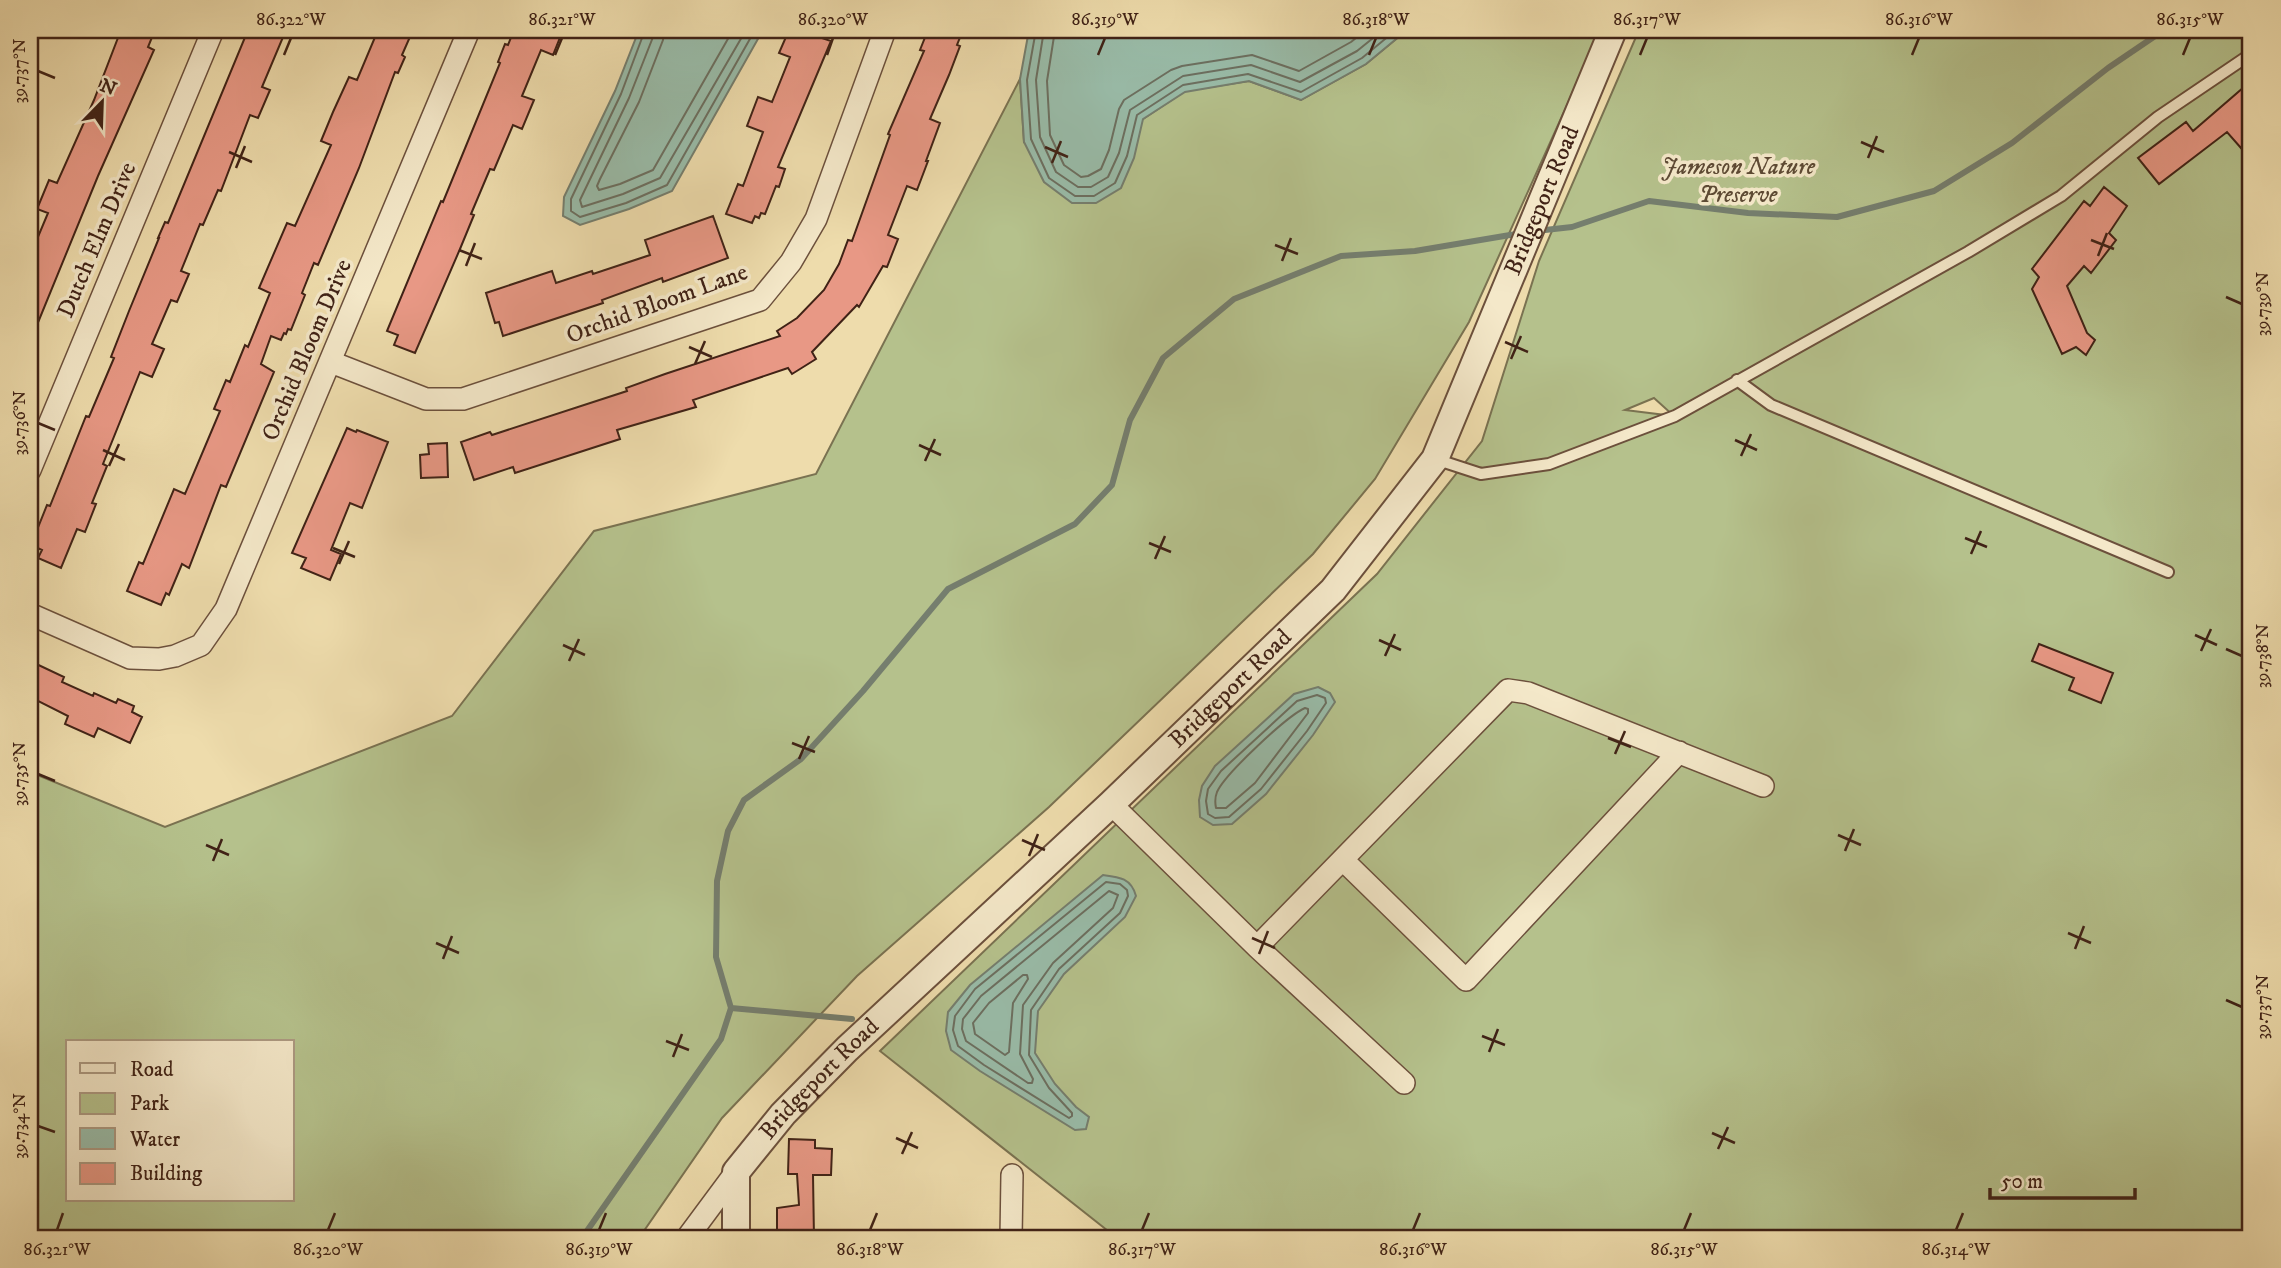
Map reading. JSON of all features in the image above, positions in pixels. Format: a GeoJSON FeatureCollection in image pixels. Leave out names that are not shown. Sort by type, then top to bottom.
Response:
{"type":"FeatureCollection","features":[{"type":"Feature","properties":{"kind":"street","name":"Dutch Elm Drive"},"geometry":{"type":"LineString","coordinates":[[30,470],[213,30]]}},
{"type":"Feature","properties":{"kind":"street","name":"Orchid Bloom Drive"},"geometry":{"type":"LineString","coordinates":[[30,614],[130,658],[159,659],[175,656],[201,645],[226,609],[469,30]]}},
{"type":"Feature","properties":{"kind":"street","name":"Orchid Bloom Lane"},"geometry":{"type":"LineString","coordinates":[[331,362],[426,399],[463,399],[760,300],[791,262],[816,219],[885,30]]}},
{"type":"Feature","properties":{"kind":"street","name":"Bridgeport Road"},"geometry":{"type":"LineString","coordinates":[[687,1238],[783,1114],[847,1049],[1111,804],[1333,590],[1435,460],[1613,30]]}},
{"type":"Feature","properties":{"kind":"street"},"geometry":{"type":"LineString","coordinates":[[1257,947],[1508,690],[1528,693],[1763,786]]}},
{"type":"Feature","properties":{"kind":"street"},"geometry":{"type":"LineString","coordinates":[[1343,860],[1466,980],[1679,752]]}},
{"type":"Feature","properties":{"kind":"street"},"geometry":{"type":"LineString","coordinates":[[1111,804],[1257,947],[1404,1083]]}},
{"type":"Feature","properties":{"kind":"street"},"geometry":{"type":"LineString","coordinates":[[736,1172],[736,1238]]}},
{"type":"Feature","properties":{"kind":"street"},"geometry":{"type":"LineString","coordinates":[[1011,1238],[1012,1175]]}},
{"type":"Feature","properties":{"kind":"lane"},"geometry":{"type":"LineString","coordinates":[[1435,460],[1481,474],[1549,464],[1675,416],[1968,253],[2062,196],[2158,117],[2251,54]]}},
{"type":"Feature","properties":{"kind":"lane"},"geometry":{"type":"LineString","coordinates":[[1737,380],[1770,405],[2168,572]]}},
{"type":"Feature","properties":{"kind":"green space"},"geometry":{"type":"Polygon","coordinates":[[[1407,30],[1599,30],[1469,322],[1375,479],[1313,554],[1049,807],[857,976],[722,1118],[639,1238],[30,1238],[30,772],[165,827],[452,716],[594,531],[816,474],[1020,79],[1024,142],[1143,119],[1185,91],[1249,81],[1301,100],[1366,64],[1407,30]]]}},
{"type":"Feature","properties":{"kind":"green space","name":"Jameson Nature Preserve"},"geometry":{"type":"Polygon","coordinates":[[[1639,30],[2251,30],[2251,1238],[1117,1238],[880,1051],[1377,574],[1482,441],[1539,261],[1639,30]],[[1654,398],[1625,410],[1674,416],[1654,398]]]}},
{"type":"Feature","properties":{"kind":"water"},"geometry":{"type":"Polygon","coordinates":[[[639,30],[763,30],[672,191],[580,225],[563,216],[564,197],[615,91],[639,30]]]}},
{"type":"Feature","properties":{"kind":"water"},"geometry":{"type":"Polygon","coordinates":[[[1029,30],[1407,30],[1366,64],[1301,100],[1249,81],[1185,92],[1143,119],[1134,158],[1121,188],[1096,203],[1072,203],[1044,182],[1024,142],[1020,79],[1029,30]]]}},
{"type":"Feature","properties":{"kind":"water"},"geometry":{"type":"Polygon","coordinates":[[[1318,687],[1330,693],[1335,702],[1313,735],[1266,794],[1232,824],[1213,825],[1200,817],[1202,786],[1215,766],[1294,694],[1318,687]]]}},
{"type":"Feature","properties":{"kind":"water"},"geometry":{"type":"Polygon","coordinates":[[[1103,875],[1128,882],[1136,896],[1125,917],[1064,974],[1038,1011],[1035,1053],[1055,1084],[1089,1117],[1086,1129],[1075,1130],[951,1050],[946,1031],[948,1012],[970,985],[1103,875]]]}},
{"type":"Feature","properties":{"kind":"building"},"geometry":{"type":"Polygon","coordinates":[[[121,30],[155,30],[148,47],[154,50],[98,176],[30,342],[30,256],[48,213],[37,209],[49,180],[57,183],[94,100],[121,30]]]}},
{"type":"Feature","properties":{"kind":"building"},"geometry":{"type":"Polygon","coordinates":[[[248,30],[286,30],[262,87],[270,90],[258,118],[250,115],[221,191],[218,190],[203,225],[200,224],[181,271],[189,274],[177,302],[171,300],[152,344],[164,349],[152,377],[140,372],[103,464],[107,466],[92,503],[96,504],[85,532],[77,529],[61,568],[38,558],[42,550],[31,545],[114,358],[111,357],[158,238],[165,222],[168,223],[248,30]]]}},
{"type":"Feature","properties":{"kind":"building"},"geometry":{"type":"Polygon","coordinates":[[[378,30],[413,30],[402,55],[405,57],[398,73],[395,72],[359,168],[318,265],[314,263],[291,330],[288,329],[286,334],[284,333],[281,340],[271,336],[261,364],[274,372],[226,487],[221,485],[189,568],[182,564],[169,595],[166,593],[161,605],[127,591],[139,562],[143,564],[174,489],[185,494],[220,411],[214,409],[226,380],[230,382],[245,345],[248,347],[270,293],[259,288],[287,223],[295,226],[331,145],[321,141],[333,112],[349,77],[357,80],[378,30]]]}},
{"type":"Feature","properties":{"kind":"building"},"geometry":{"type":"Polygon","coordinates":[[[514,30],[563,30],[553,55],[541,50],[522,96],[534,100],[522,129],[513,125],[494,170],[490,169],[471,214],[474,215],[415,353],[394,345],[398,335],[387,331],[441,201],[443,202],[500,63],[498,62],[505,44],[508,45],[514,30]]]}},
{"type":"Feature","properties":{"kind":"building"},"geometry":{"type":"Polygon","coordinates":[[[789,30],[798,30],[831,41],[778,167],[785,169],[779,187],[776,186],[765,214],[761,213],[759,218],[755,216],[752,223],[726,214],[738,184],[743,186],[763,132],[747,126],[758,97],[772,102],[790,57],[779,53],[789,30]]]}},
{"type":"Feature","properties":{"kind":"building"},"geometry":{"type":"Polygon","coordinates":[[[928,30],[963,30],[957,45],[960,46],[930,119],[940,123],[928,161],[917,190],[907,186],[888,235],[898,239],[887,267],[883,266],[859,307],[857,305],[812,352],[816,359],[792,374],[788,368],[693,400],[696,407],[617,430],[620,439],[515,473],[513,467],[474,480],[461,442],[490,432],[492,435],[627,391],[626,388],[780,336],[777,331],[797,318],[824,290],[839,264],[848,240],[852,241],[890,135],[888,134],[924,51],[920,50],[928,30]]]}},
{"type":"Feature","properties":{"kind":"building"},"geometry":{"type":"Polygon","coordinates":[[[2251,81],[2251,140],[2241,148],[2227,132],[2159,184],[2138,158],[2186,122],[2193,131],[2251,81]]]}},
{"type":"Feature","properties":{"kind":"building"},"geometry":{"type":"Polygon","coordinates":[[[2104,187],[2127,206],[2109,233],[2116,240],[2091,273],[2084,266],[2067,286],[2087,333],[2095,340],[2086,355],[2076,347],[2062,354],[2032,289],[2039,277],[2032,269],[2084,201],[2090,206],[2104,187]]]}},
{"type":"Feature","properties":{"kind":"building"},"geometry":{"type":"Polygon","coordinates":[[[713,216],[728,258],[663,282],[662,278],[602,300],[603,303],[503,336],[499,322],[495,323],[486,293],[552,271],[556,283],[650,255],[645,240],[713,216]]]}},
{"type":"Feature","properties":{"kind":"building"},"geometry":{"type":"Polygon","coordinates":[[[347,428],[388,442],[362,508],[350,503],[331,550],[341,554],[330,580],[301,568],[306,558],[292,553],[347,428]]]}},
{"type":"Feature","properties":{"kind":"building"},"geometry":{"type":"Polygon","coordinates":[[[447,443],[448,477],[421,478],[420,455],[429,454],[428,444],[447,443]]]}},
{"type":"Feature","properties":{"kind":"building"},"geometry":{"type":"Polygon","coordinates":[[[2039,644],[2113,673],[2101,703],[2069,690],[2074,678],[2032,661],[2039,644]]]}},
{"type":"Feature","properties":{"kind":"building"},"geometry":{"type":"Polygon","coordinates":[[[30,661],[64,677],[62,682],[93,696],[94,693],[116,703],[118,699],[134,706],[132,712],[142,717],[130,743],[98,728],[94,737],[65,724],[68,716],[30,697],[30,661]]]}},
{"type":"Feature","properties":{"kind":"building"},"geometry":{"type":"Polygon","coordinates":[[[789,1139],[815,1140],[815,1148],[832,1149],[831,1175],[813,1175],[814,1238],[800,1238],[800,1231],[777,1231],[777,1208],[799,1205],[797,1174],[788,1174],[789,1139]]]}},
{"type":"Feature","properties":{"kind":"waterway"},"geometry":{"type":"LineString","coordinates":[[1536,231],[1572,227],[1649,201],[1748,213],[1837,217],[1934,191],[2012,143],[2108,68],[2164,30]]}},
{"type":"Feature","properties":{"kind":"waterway"},"geometry":{"type":"LineString","coordinates":[[582,1238],[721,1039],[731,1008],[716,957],[717,881],[728,831],[744,800],[801,759],[863,691],[948,589],[1075,524],[1112,485],[1130,420],[1163,358],[1234,299],[1341,256],[1415,251],[1522,233]]}},
{"type":"Feature","properties":{"kind":"waterway"},"geometry":{"type":"LineString","coordinates":[[731,1008],[852,1019]]}}]}
